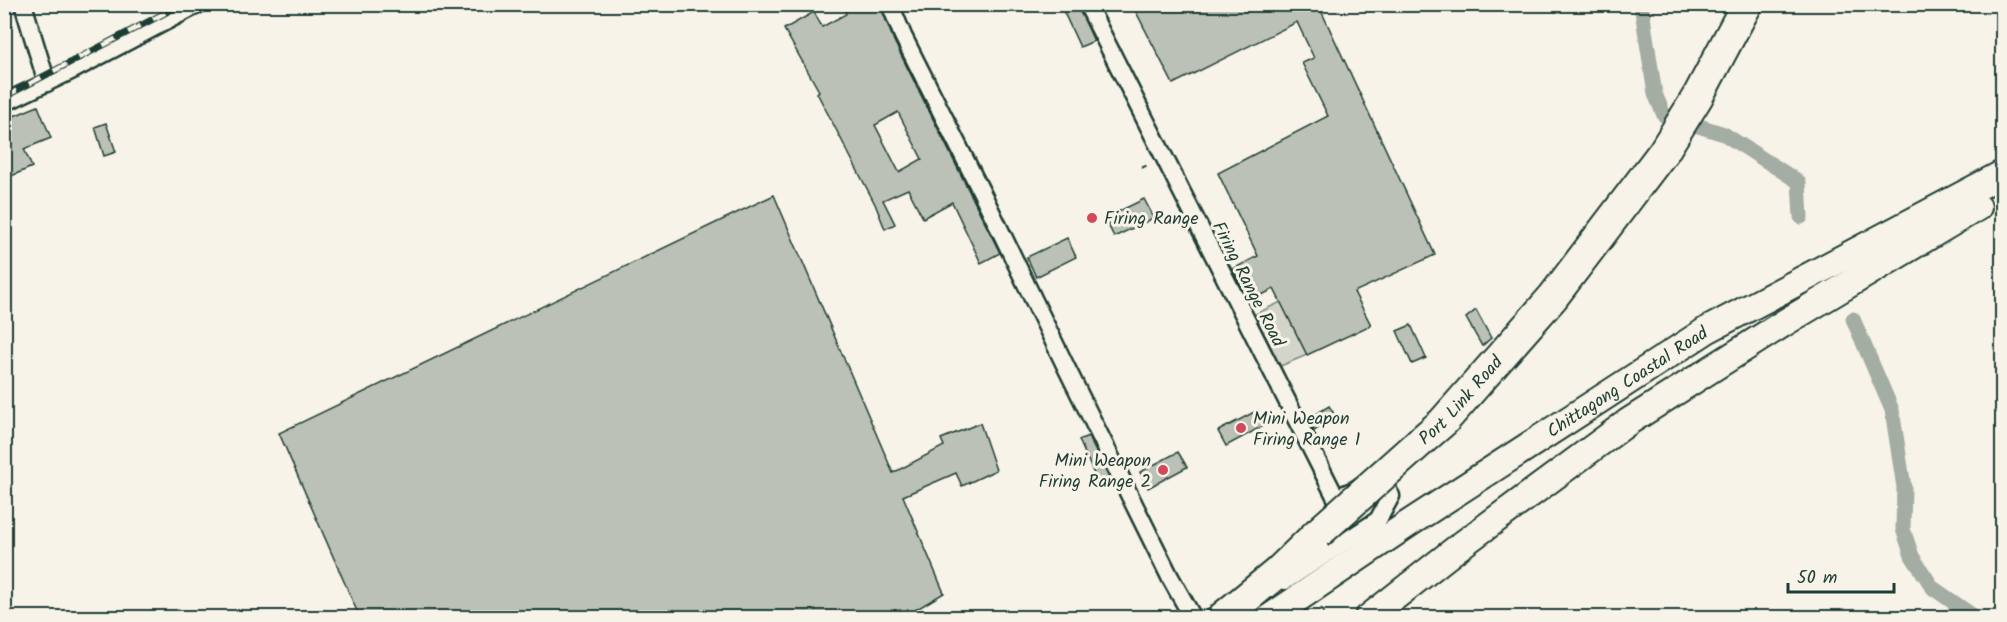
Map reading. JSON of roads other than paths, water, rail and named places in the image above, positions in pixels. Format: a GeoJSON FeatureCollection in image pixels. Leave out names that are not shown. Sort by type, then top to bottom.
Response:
{"type":"FeatureCollection","features":[{"type":"Feature","properties":{"kind":"highway","name":"Port Link Road"},"geometry":{"type":"LineString","coordinates":[[1237,616],[1317,534],[1443,422],[1553,297],[1664,151],[1698,96],[1747,4]]}},
{"type":"Feature","properties":{"kind":"main road","name":"Chittagong Coastal Road"},"geometry":{"type":"LineString","coordinates":[[1269,618],[1408,524],[1707,330],[2002,174]]}},
{"type":"Feature","properties":{"kind":"main road","name":"Chittagong Coastal Road"},"geometry":{"type":"LineString","coordinates":[[1368,618],[1456,549],[1628,422],[1784,323],[1961,216],[2002,194]]}},
{"type":"Feature","properties":{"kind":"street"},"geometry":{"type":"LineString","coordinates":[[23,4],[47,83]]}},
{"type":"Feature","properties":{"kind":"street"},"geometry":{"type":"LineString","coordinates":[[4,103],[199,4]]}},
{"type":"Feature","properties":{"kind":"street"},"geometry":{"type":"LineString","coordinates":[[890,4],[903,36],[1066,367],[1170,577],[1193,618]]}},
{"type":"Feature","properties":{"kind":"street","name":"Firing Range Road"},"geometry":{"type":"LineString","coordinates":[[1087,4],[1336,498],[1374,477],[1383,482],[1391,496],[1377,520],[1267,593],[1237,616]]}},
{"type":"Feature","properties":{"kind":"waterway"},"geometry":{"type":"LineString","coordinates":[[1641,4],[1655,94],[1664,115],[1724,134],[1799,182],[1801,217]]}},
{"type":"Feature","properties":{"kind":"waterway"},"geometry":{"type":"LineString","coordinates":[[1853,319],[1892,410],[1904,487],[1903,529],[1912,556],[1933,588],[1976,618]]}},
{"type":"Feature","properties":{"kind":"railway"},"geometry":{"type":"LineString","coordinates":[[4,97],[182,4]]}},
{"type":"Feature","properties":{"kind":"place","name":"Firing Range"},"geometry":{"type":"Point","coordinates":[1092,218]}},
{"type":"Feature","properties":{"kind":"place","name":"Mini Weapon Firing Range 1"},"geometry":{"type":"Point","coordinates":[1241,428]}},
{"type":"Feature","properties":{"kind":"place","name":"Mini Weapon Firing Range 2"},"geometry":{"type":"Point","coordinates":[1163,470]}}]}
